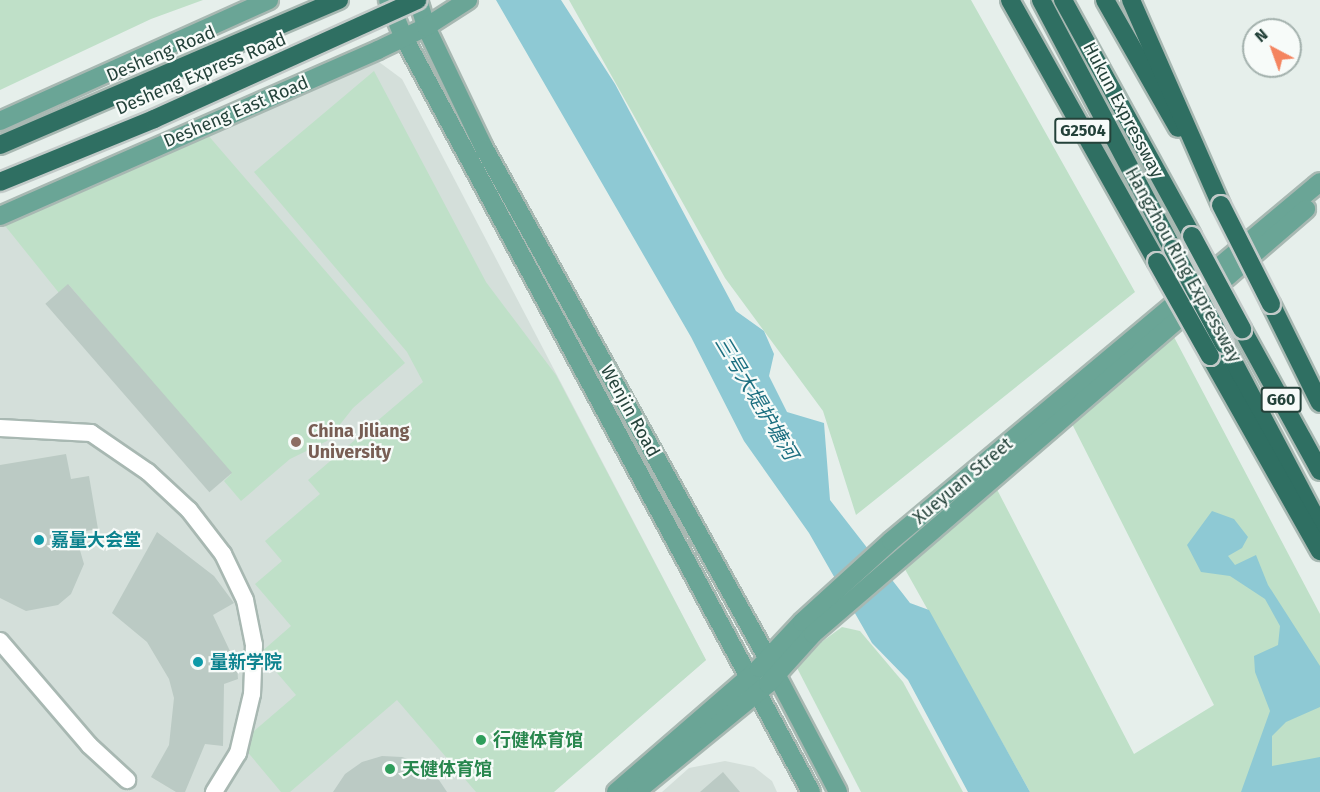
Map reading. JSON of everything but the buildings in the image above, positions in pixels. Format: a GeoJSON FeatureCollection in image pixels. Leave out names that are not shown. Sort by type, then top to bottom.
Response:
{"type":"FeatureCollection","features":[{"type":"Feature","properties":{"kind":"highway","name":"Desheng Road"},"geometry":{"type":"LineString","coordinates":[[0,145],[339,0]]}},
{"type":"Feature","properties":{"kind":"highway","name":"Desheng Express Road"},"geometry":{"type":"LineString","coordinates":[[0,182],[185,105],[417,0]]}},
{"type":"Feature","properties":{"kind":"highway","name":"Hangzhou Ring Expressway"},"geometry":{"type":"LineString","coordinates":[[1010,0],[1320,551]]}},
{"type":"Feature","properties":{"kind":"highway","name":"Hukun Expressway"},"geometry":{"type":"LineString","coordinates":[[1041,0],[1320,526]]}},
{"type":"Feature","properties":{"kind":"highway","name":"Hukun Expressway"},"geometry":{"type":"LineString","coordinates":[[1063,0],[1320,471]]}},
{"type":"Feature","properties":{"kind":"highway"},"geometry":{"type":"LineString","coordinates":[[1106,0],[1210,184],[1320,403]]}},
{"type":"Feature","properties":{"kind":"highway"},"geometry":{"type":"LineString","coordinates":[[1131,0],[1167,75],[1210,184]]}},
{"type":"Feature","properties":{"kind":"main road"},"geometry":{"type":"LineString","coordinates":[[0,121],[269,0]]}},
{"type":"Feature","properties":{"kind":"main road","name":"Wenjin Road"},"geometry":{"type":"LineString","coordinates":[[388,0],[404,38],[811,792]]}},
{"type":"Feature","properties":{"kind":"main road","name":"Wenjin Road"},"geometry":{"type":"LineString","coordinates":[[417,0],[426,27],[484,148],[768,659],[838,792]]}},
{"type":"Feature","properties":{"kind":"main road","name":"Desheng East Road"},"geometry":{"type":"LineString","coordinates":[[0,216],[404,38],[468,0]]}},
{"type":"Feature","properties":{"kind":"main road","name":"Xueyuan Street"},"geometry":{"type":"LineString","coordinates":[[636,792],[754,684],[768,659],[802,622],[891,541],[1320,182]]}},
{"type":"Feature","properties":{"kind":"main road","name":"Xueyuan Street"},"geometry":{"type":"LineString","coordinates":[[616,792],[754,684],[775,676],[835,616],[1320,197]]}},
{"type":"Feature","properties":{"kind":"street"},"geometry":{"type":"LineString","coordinates":[[0,428],[91,433],[148,472],[189,510],[223,554],[245,600],[254,645],[253,684],[238,753],[214,792]]}},
{"type":"Feature","properties":{"kind":"street"},"geometry":{"type":"LineString","coordinates":[[0,641],[89,745],[127,780]]}},
{"type":"Feature","properties":{"kind":"shaded area","name":"China Jiliang University"},"geometry":{"type":"Polygon","coordinates":[[[379,62],[402,79],[706,660],[553,792],[0,792],[0,223],[379,62]]]}},
{"type":"Feature","properties":{"kind":"shaded area"},"geometry":{"type":"Polygon","coordinates":[[[725,761],[754,767],[772,781],[777,792],[662,792],[689,768],[725,761]]]}},
{"type":"Feature","properties":{"kind":"green space"},"geometry":{"type":"Polygon","coordinates":[[[0,0],[203,0],[151,19],[0,90],[0,0]]]}},
{"type":"Feature","properties":{"kind":"green space"},"geometry":{"type":"Polygon","coordinates":[[[569,0],[971,0],[1135,292],[856,515],[823,411],[725,278],[569,0]]]}},
{"type":"Feature","properties":{"kind":"green space"},"geometry":{"type":"Polygon","coordinates":[[[374,71],[486,282],[556,375],[706,660],[554,792],[476,792],[397,700],[290,792],[281,792],[240,743],[296,695],[260,653],[291,626],[255,584],[282,561],[265,541],[320,494],[308,480],[423,382],[407,352],[254,172],[374,71]]]}},
{"type":"Feature","properties":{"kind":"green space"},"geometry":{"type":"Polygon","coordinates":[[[207,134],[405,363],[353,408],[327,441],[290,459],[241,501],[224,481],[231,474],[69,285],[59,293],[2,222],[207,134]]]}},
{"type":"Feature","properties":{"kind":"green space"},"geometry":{"type":"Polygon","coordinates":[[[1165,320],[1320,614],[1320,792],[1030,792],[897,555],[989,474],[1134,754],[1214,705],[1064,408],[1165,320]]]}},
{"type":"Feature","properties":{"kind":"green space"},"geometry":{"type":"Polygon","coordinates":[[[842,627],[860,631],[903,682],[963,792],[861,792],[794,662],[842,627]]]}},
{"type":"Feature","properties":{"kind":"water","name":"三号大堤护塘河"},"geometry":{"type":"Polygon","coordinates":[[[496,0],[561,0],[615,84],[736,311],[764,331],[774,354],[769,376],[787,412],[824,423],[830,500],[910,603],[929,610],[1030,792],[968,792],[908,680],[872,643],[809,533],[744,441],[691,337],[496,0]]]}},
{"type":"Feature","properties":{"kind":"water"},"geometry":{"type":"Polygon","coordinates":[[[1212,511],[1234,519],[1248,537],[1242,548],[1228,556],[1235,565],[1256,555],[1268,585],[1320,666],[1320,707],[1286,722],[1272,736],[1272,766],[1320,757],[1320,792],[1241,792],[1270,711],[1255,672],[1254,656],[1278,645],[1280,626],[1265,599],[1230,576],[1201,572],[1187,545],[1212,511]]]}},
{"type":"Feature","properties":{"kind":"place","name":"China Jiliang University"},"geometry":{"type":"Point","coordinates":[296,442]}},
{"type":"Feature","properties":{"kind":"place","name":"嘉量大会堂"},"geometry":{"type":"Point","coordinates":[39,540]}},
{"type":"Feature","properties":{"kind":"place","name":"量新学院"},"geometry":{"type":"Point","coordinates":[198,662]}},
{"type":"Feature","properties":{"kind":"place","name":"行健体育馆"},"geometry":{"type":"Point","coordinates":[481,740]}},
{"type":"Feature","properties":{"kind":"place","name":"天健体育馆"},"geometry":{"type":"Point","coordinates":[390,769]}}]}
